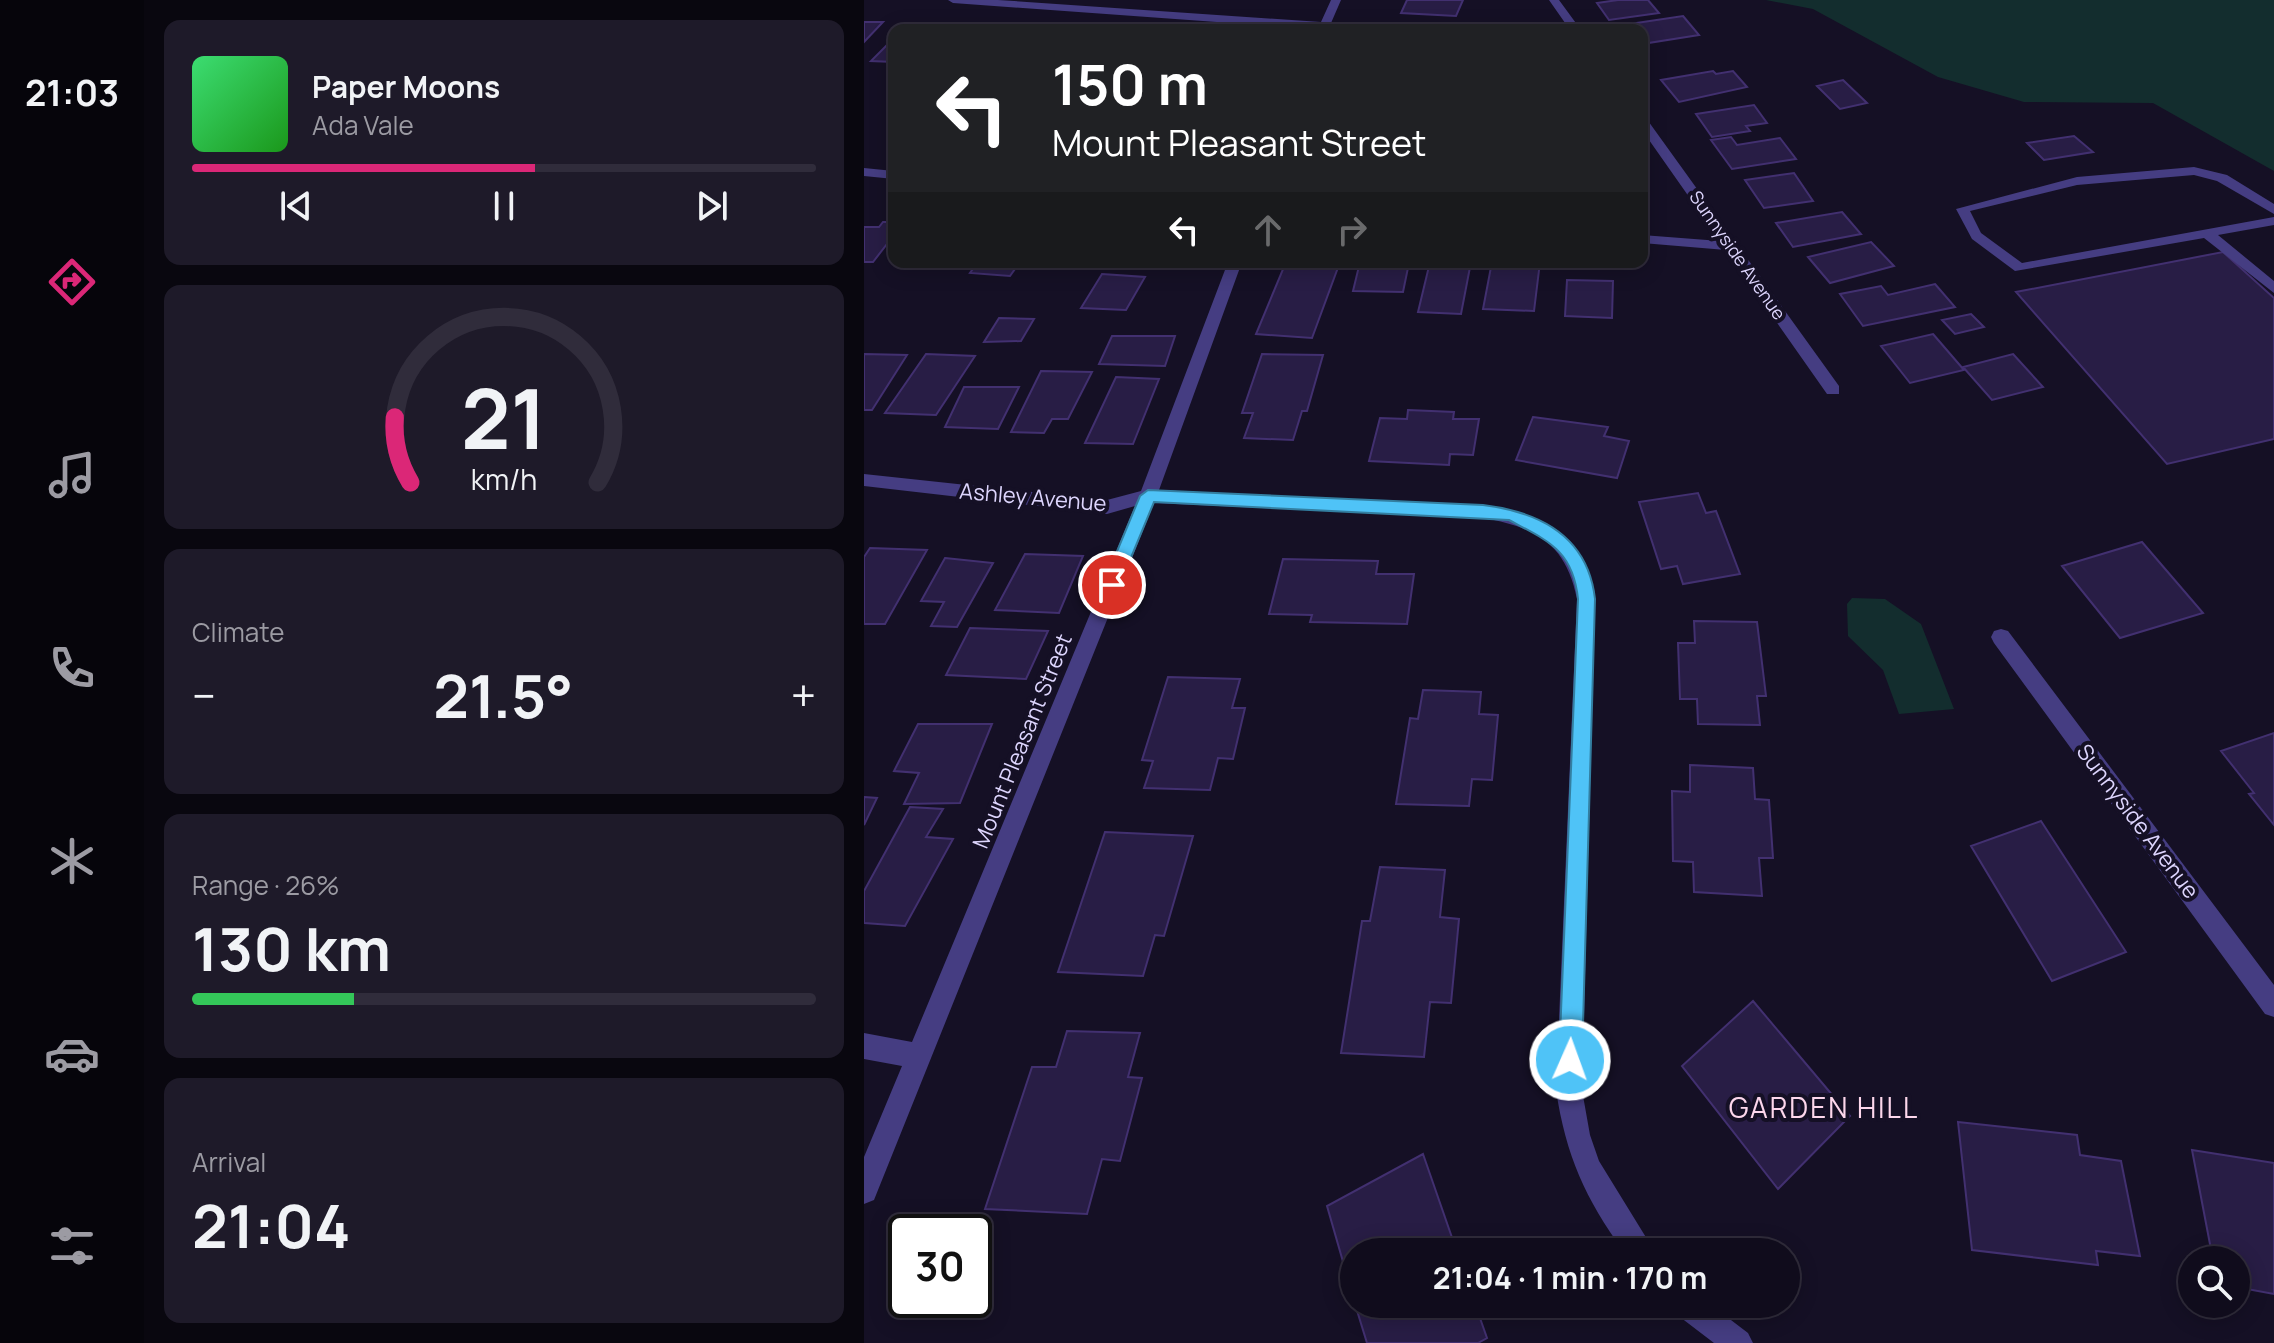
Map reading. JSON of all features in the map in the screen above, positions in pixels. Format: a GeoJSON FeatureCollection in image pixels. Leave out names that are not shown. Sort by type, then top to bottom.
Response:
{"type":"FeatureCollection","features":[{"type":"Feature","properties":{"kind":"street"},"geometry":{"type":"LineString","coordinates":[[953,0],[1271,24]]}},
{"type":"Feature","properties":{"kind":"street"},"geometry":{"type":"LineString","coordinates":[[1326,24],[1336,0]]}},
{"type":"Feature","properties":{"kind":"street"},"geometry":{"type":"LineString","coordinates":[[1554,0],[1572,24]]}},
{"type":"Feature","properties":{"kind":"street","name":"Sunnyside Avenue"},"geometry":{"type":"LineString","coordinates":[[1648,129],[1833,390]]}},
{"type":"Feature","properties":{"kind":"street"},"geometry":{"type":"LineString","coordinates":[[2274,210],[2222,178],[2194,171],[2077,181],[1963,209],[1965,225],[1995,253],[2020,268],[2274,221]]}},
{"type":"Feature","properties":{"kind":"street"},"geometry":{"type":"LineString","coordinates":[[864,172],[888,174]]}},
{"type":"Feature","properties":{"kind":"street"},"geometry":{"type":"LineString","coordinates":[[2208,234],[2274,288]]}},
{"type":"Feature","properties":{"kind":"street"},"geometry":{"type":"LineString","coordinates":[[1648,239],[1732,246]]}},
{"type":"Feature","properties":{"kind":"street","name":"Mount Pleasant Street"},"geometry":{"type":"LineString","coordinates":[[864,1190],[1148,496],[1233,268]]}},
{"type":"Feature","properties":{"kind":"street","name":"Ashley Avenue"},"geometry":{"type":"LineString","coordinates":[[864,480],[1107,507],[1148,496],[1483,511],[1512,515],[1557,538],[1573,556],[1584,576],[1586,599],[1569,1090],[1578,1140],[1597,1183],[1630,1238]]}},
{"type":"Feature","properties":{"kind":"street","name":"Sunnyside Avenue"},"geometry":{"type":"LineString","coordinates":[[2001,637],[2274,1005]]}},
{"type":"Feature","properties":{"kind":"street"},"geometry":{"type":"LineString","coordinates":[[864,1046],[919,1056]]}},
{"type":"Feature","properties":{"kind":"street"},"geometry":{"type":"LineString","coordinates":[[1705,1318],[1738,1343]]}},
{"type":"Feature","properties":{"kind":"green space"},"geometry":{"type":"Polygon","coordinates":[[[1766,0],[2274,0],[2274,171],[2153,103],[2024,102],[1938,77],[1813,9],[1766,0]]]}},
{"type":"Feature","properties":{"kind":"green space"},"geometry":{"type":"Polygon","coordinates":[[[1852,598],[1885,599],[1921,624],[1954,709],[1899,714],[1883,670],[1848,636],[1847,604],[1852,598]]]}},
{"type":"Feature","properties":{"kind":"building"},"geometry":{"type":"Polygon","coordinates":[[[1407,0],[1463,0],[1456,16],[1401,13],[1407,0]]]}},
{"type":"Feature","properties":{"kind":"building"},"geometry":{"type":"Polygon","coordinates":[[[1648,0],[1659,13],[1609,20],[1597,3],[1648,0]]]}},
{"type":"Feature","properties":{"kind":"building"},"geometry":{"type":"Polygon","coordinates":[[[1683,16],[1699,35],[1648,43],[1648,24],[1630,24],[1683,16]]]}},
{"type":"Feature","properties":{"kind":"building"},"geometry":{"type":"Polygon","coordinates":[[[864,22],[883,22],[864,42],[864,22]]]}},
{"type":"Feature","properties":{"kind":"building"},"geometry":{"type":"Polygon","coordinates":[[[888,44],[888,62],[871,61],[888,44]]]}},
{"type":"Feature","properties":{"kind":"building"},"geometry":{"type":"Polygon","coordinates":[[[1713,71],[1716,74],[1733,71],[1747,87],[1679,102],[1661,80],[1713,71]]]}},
{"type":"Feature","properties":{"kind":"building"},"geometry":{"type":"Polygon","coordinates":[[[1843,80],[1867,103],[1840,109],[1817,86],[1843,80]]]}},
{"type":"Feature","properties":{"kind":"building"},"geometry":{"type":"Polygon","coordinates":[[[1754,105],[1767,123],[1746,126],[1750,131],[1712,137],[1696,114],[1754,105]]]}},
{"type":"Feature","properties":{"kind":"building"},"geometry":{"type":"Polygon","coordinates":[[[2074,136],[2093,152],[2044,160],[2027,143],[2074,136]]]}},
{"type":"Feature","properties":{"kind":"building"},"geometry":{"type":"Polygon","coordinates":[[[1731,137],[1737,145],[1780,138],[1796,159],[1732,169],[1711,140],[1731,137]]]}},
{"type":"Feature","properties":{"kind":"building"},"geometry":{"type":"Polygon","coordinates":[[[1794,173],[1813,201],[1764,208],[1745,180],[1794,173]]]}},
{"type":"Feature","properties":{"kind":"building"},"geometry":{"type":"Polygon","coordinates":[[[1842,212],[1861,234],[1793,247],[1776,223],[1842,212]]]}},
{"type":"Feature","properties":{"kind":"building"},"geometry":{"type":"Polygon","coordinates":[[[883,222],[888,222],[888,243],[873,262],[864,262],[864,227],[879,227],[883,222]]]}},
{"type":"Feature","properties":{"kind":"building"},"geometry":{"type":"Polygon","coordinates":[[[1871,242],[1894,266],[1830,283],[1808,257],[1871,242]]]}},
{"type":"Feature","properties":{"kind":"building"},"geometry":{"type":"Polygon","coordinates":[[[2223,252],[2274,298],[2274,439],[2167,464],[2016,292],[2223,252]]]}},
{"type":"Feature","properties":{"kind":"building"},"geometry":{"type":"Polygon","coordinates":[[[974,268],[1016,268],[1010,276],[970,273],[974,268]]]}},
{"type":"Feature","properties":{"kind":"building"},"geometry":{"type":"Polygon","coordinates":[[[1284,268],[1338,268],[1312,338],[1256,334],[1284,268]]]}},
{"type":"Feature","properties":{"kind":"building"},"geometry":{"type":"Polygon","coordinates":[[[1359,268],[1408,268],[1403,292],[1353,291],[1359,268]]]}},
{"type":"Feature","properties":{"kind":"building"},"geometry":{"type":"Polygon","coordinates":[[[1429,268],[1470,268],[1461,314],[1418,312],[1429,268]]]}},
{"type":"Feature","properties":{"kind":"building"},"geometry":{"type":"Polygon","coordinates":[[[1491,268],[1539,268],[1534,311],[1483,309],[1491,268]]]}},
{"type":"Feature","properties":{"kind":"building"},"geometry":{"type":"Polygon","coordinates":[[[1102,274],[1145,277],[1126,310],[1081,308],[1102,274]]]}},
{"type":"Feature","properties":{"kind":"building"},"geometry":{"type":"Polygon","coordinates":[[[1567,280],[1613,281],[1612,318],[1565,316],[1567,280]]]}},
{"type":"Feature","properties":{"kind":"building"},"geometry":{"type":"Polygon","coordinates":[[[1935,284],[1955,307],[1863,326],[1840,294],[1881,286],[1888,295],[1935,284]]]}},
{"type":"Feature","properties":{"kind":"building"},"geometry":{"type":"Polygon","coordinates":[[[1971,314],[1984,327],[1955,334],[1942,320],[1971,314]]]}},
{"type":"Feature","properties":{"kind":"building"},"geometry":{"type":"Polygon","coordinates":[[[999,318],[1034,319],[1021,341],[984,342],[999,318]]]}},
{"type":"Feature","properties":{"kind":"building"},"geometry":{"type":"Polygon","coordinates":[[[1933,334],[1964,370],[1910,383],[1881,346],[1933,334]]]}},
{"type":"Feature","properties":{"kind":"building"},"geometry":{"type":"Polygon","coordinates":[[[1112,336],[1175,336],[1165,366],[1099,364],[1112,336]]]}},
{"type":"Feature","properties":{"kind":"building"},"geometry":{"type":"Polygon","coordinates":[[[864,354],[907,355],[872,410],[864,410],[864,354]]]}},
{"type":"Feature","properties":{"kind":"building"},"geometry":{"type":"Polygon","coordinates":[[[926,354],[975,356],[936,415],[885,413],[926,354]]]}},
{"type":"Feature","properties":{"kind":"building"},"geometry":{"type":"Polygon","coordinates":[[[1262,354],[1323,355],[1307,411],[1302,411],[1293,440],[1244,438],[1253,413],[1242,413],[1262,354]]]}},
{"type":"Feature","properties":{"kind":"building"},"geometry":{"type":"Polygon","coordinates":[[[2013,354],[2043,387],[1992,400],[1963,367],[2013,354]]]}},
{"type":"Feature","properties":{"kind":"building"},"geometry":{"type":"Polygon","coordinates":[[[1041,371],[1092,372],[1068,419],[1052,419],[1044,433],[1011,432],[1041,371]]]}},
{"type":"Feature","properties":{"kind":"building"},"geometry":{"type":"Polygon","coordinates":[[[1116,377],[1159,379],[1133,444],[1085,443],[1116,377]]]}},
{"type":"Feature","properties":{"kind":"building"},"geometry":{"type":"Polygon","coordinates":[[[964,387],[1019,387],[998,429],[945,427],[964,387]]]}},
{"type":"Feature","properties":{"kind":"building"},"geometry":{"type":"Polygon","coordinates":[[[1408,410],[1454,412],[1453,419],[1479,419],[1473,455],[1450,454],[1449,465],[1369,461],[1380,418],[1407,419],[1408,410]]]}},
{"type":"Feature","properties":{"kind":"building"},"geometry":{"type":"Polygon","coordinates":[[[1533,417],[1608,427],[1604,436],[1629,441],[1617,478],[1516,460],[1533,417]]]}},
{"type":"Feature","properties":{"kind":"building"},"geometry":{"type":"Polygon","coordinates":[[[1698,493],[1706,513],[1716,511],[1740,574],[1683,584],[1677,566],[1661,569],[1639,502],[1698,493]]]}},
{"type":"Feature","properties":{"kind":"building"},"geometry":{"type":"Polygon","coordinates":[[[2142,542],[2203,613],[2120,638],[2062,566],[2142,542]]]}},
{"type":"Feature","properties":{"kind":"building"},"geometry":{"type":"Polygon","coordinates":[[[870,548],[927,550],[885,624],[864,624],[864,557],[870,548]]]}},
{"type":"Feature","properties":{"kind":"building"},"geometry":{"type":"Polygon","coordinates":[[[1025,554],[1083,556],[1059,613],[995,610],[1025,554]]]}},
{"type":"Feature","properties":{"kind":"building"},"geometry":{"type":"Polygon","coordinates":[[[945,558],[993,563],[957,627],[931,626],[944,602],[921,601],[945,558]]]}},
{"type":"Feature","properties":{"kind":"building"},"geometry":{"type":"Polygon","coordinates":[[[1283,559],[1378,561],[1376,574],[1414,574],[1407,624],[1310,622],[1312,615],[1269,614],[1283,559]]]}},
{"type":"Feature","properties":{"kind":"building"},"geometry":{"type":"Polygon","coordinates":[[[1694,621],[1757,622],[1766,696],[1757,696],[1760,725],[1698,724],[1697,699],[1680,699],[1678,643],[1695,643],[1694,621]]]}},
{"type":"Feature","properties":{"kind":"building"},"geometry":{"type":"Polygon","coordinates":[[[970,628],[1048,631],[1026,679],[946,675],[970,628]]]}},
{"type":"Feature","properties":{"kind":"building"},"geometry":{"type":"Polygon","coordinates":[[[1168,677],[1240,679],[1232,708],[1245,708],[1233,759],[1218,758],[1210,790],[1144,788],[1153,761],[1142,760],[1168,677]]]}},
{"type":"Feature","properties":{"kind":"building"},"geometry":{"type":"Polygon","coordinates":[[[1423,690],[1481,692],[1479,714],[1498,715],[1492,780],[1472,779],[1469,806],[1396,804],[1410,718],[1418,719],[1423,690]]]}},
{"type":"Feature","properties":{"kind":"building"},"geometry":{"type":"Polygon","coordinates":[[[918,724],[992,724],[960,803],[904,804],[919,773],[894,771],[918,724]]]}},
{"type":"Feature","properties":{"kind":"building"},"geometry":{"type":"Polygon","coordinates":[[[2274,733],[2274,825],[2221,751],[2274,733]]]}},
{"type":"Feature","properties":{"kind":"building"},"geometry":{"type":"Polygon","coordinates":[[[1690,765],[1753,768],[1755,799],[1769,800],[1773,858],[1759,858],[1762,896],[1694,892],[1693,862],[1673,861],[1672,791],[1690,792],[1690,765]]]}},
{"type":"Feature","properties":{"kind":"building"},"geometry":{"type":"Polygon","coordinates":[[[864,797],[877,798],[864,825],[864,797]]]}},
{"type":"Feature","properties":{"kind":"building"},"geometry":{"type":"Polygon","coordinates":[[[910,807],[943,809],[926,837],[953,839],[905,926],[864,923],[864,891],[910,807]]]}},
{"type":"Feature","properties":{"kind":"building"},"geometry":{"type":"Polygon","coordinates":[[[2041,821],[2126,952],[2052,981],[1971,846],[2041,821]]]}},
{"type":"Feature","properties":{"kind":"building"},"geometry":{"type":"Polygon","coordinates":[[[1105,832],[1193,836],[1164,936],[1155,935],[1143,976],[1058,972],[1105,832]]]}},
{"type":"Feature","properties":{"kind":"building"},"geometry":{"type":"Polygon","coordinates":[[[1380,867],[1445,870],[1440,917],[1459,919],[1451,1003],[1430,1002],[1424,1057],[1341,1053],[1362,921],[1370,921],[1380,867]]]}},
{"type":"Feature","properties":{"kind":"building"},"geometry":{"type":"Polygon","coordinates":[[[1753,1001],[1850,1116],[1778,1189],[1682,1066],[1753,1001]]]}},
{"type":"Feature","properties":{"kind":"building"},"geometry":{"type":"Polygon","coordinates":[[[1067,1031],[1140,1033],[1128,1077],[1142,1078],[1120,1161],[1102,1159],[1087,1214],[985,1209],[1032,1067],[1056,1067],[1067,1031]]]}},
{"type":"Feature","properties":{"kind":"building"},"geometry":{"type":"Polygon","coordinates":[[[1958,1122],[2077,1135],[2080,1155],[2121,1161],[2140,1256],[2096,1251],[2098,1265],[1972,1250],[1958,1122]]]}},
{"type":"Feature","properties":{"kind":"building"},"geometry":{"type":"Polygon","coordinates":[[[2192,1150],[2274,1163],[2274,1294],[2250,1290],[2250,1246],[2210,1246],[2192,1150]]]}},
{"type":"Feature","properties":{"kind":"building"},"geometry":{"type":"Polygon","coordinates":[[[1423,1154],[1452,1238],[1340,1238],[1340,1251],[1327,1206],[1423,1154]]]}},
{"type":"Feature","properties":{"kind":"building"},"geometry":{"type":"Polygon","coordinates":[[[1359,1318],[1480,1318],[1487,1338],[1478,1343],[1367,1343],[1359,1318]]]}},
{"type":"Feature","properties":{"kind":"district","name":"GARDEN HILL"},"geometry":{"type":"Point","coordinates":[1824,1107]}},
{"type":"Feature","properties":{"kind":"route"},"geometry":{"type":"LineString","coordinates":[[1112,585],[1148,496],[1483,511],[1512,515],[1557,538],[1573,556],[1584,576],[1586,599],[1570,1060]]}}]}
